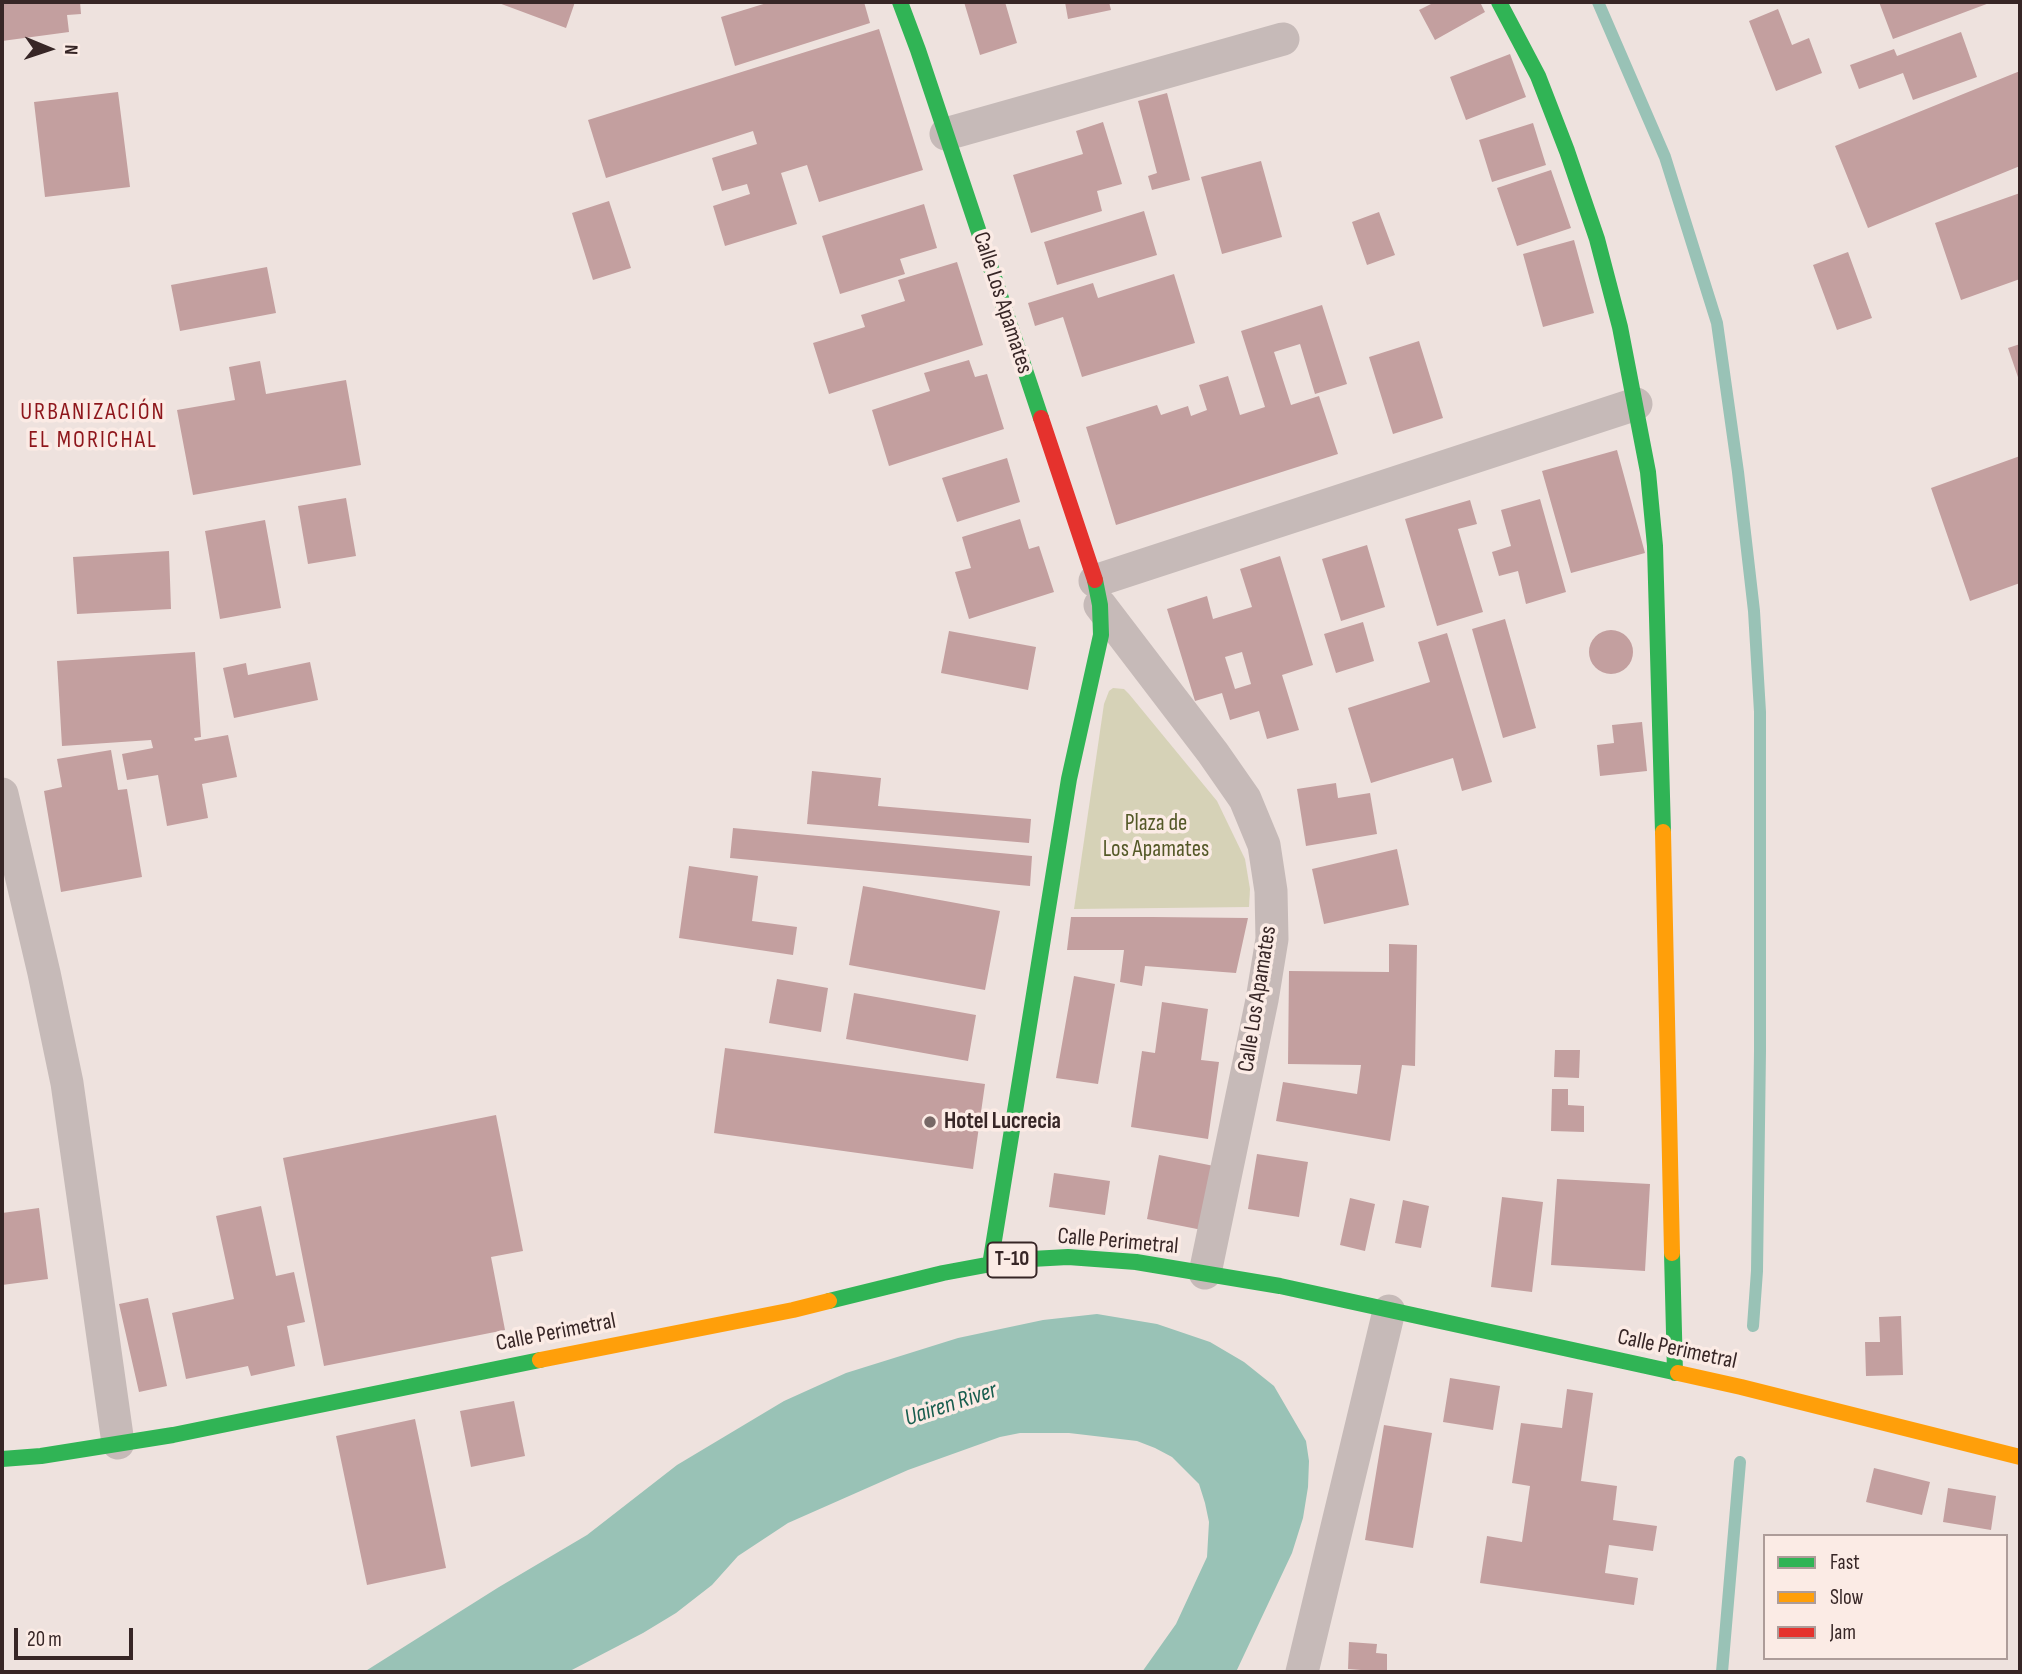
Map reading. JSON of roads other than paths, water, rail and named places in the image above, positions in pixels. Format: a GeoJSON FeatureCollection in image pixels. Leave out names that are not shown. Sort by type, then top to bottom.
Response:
{"type":"FeatureCollection","features":[{"type":"Feature","properties":{"kind":"main road","name":"Calle Los Apamates"},"geometry":{"type":"LineString","coordinates":[[900,2],[1098,593],[1101,635],[1069,779],[990,1265]]}},
{"type":"Feature","properties":{"kind":"main road"},"geometry":{"type":"LineString","coordinates":[[1499,2],[1538,76],[1597,239],[1620,327],[1648,472],[1656,546],[1658,603],[1675,1373]]}},
{"type":"Feature","properties":{"kind":"main road","name":"Calle Perimetral"},"geometry":{"type":"LineString","coordinates":[[2,1459],[41,1456],[173,1435],[793,1310],[943,1273],[1013,1260],[1068,1257],[1136,1262],[1280,1286],[1741,1387],[2020,1457]]}},
{"type":"Feature","properties":{"kind":"street"},"geometry":{"type":"LineString","coordinates":[[946,134],[1283,39]]}},
{"type":"Feature","properties":{"kind":"street"},"geometry":{"type":"LineString","coordinates":[[1098,593],[1636,404]]}},
{"type":"Feature","properties":{"kind":"street","name":"Calle Los Apamates"},"geometry":{"type":"LineString","coordinates":[[1098,593],[1245,799],[1264,845],[1271,891],[1272,939],[1262,1000],[1205,1273]]}},
{"type":"Feature","properties":{"kind":"street"},"geometry":{"type":"LineString","coordinates":[[2,794],[68,1083],[118,1443]]}},
{"type":"Feature","properties":{"kind":"street"},"geometry":{"type":"LineString","coordinates":[[1302,1672],[1389,1311]]}},
{"type":"Feature","properties":{"kind":"water","name":"Uairen River"},"geometry":{"type":"Polygon","coordinates":[[[1097,1314],[1157,1324],[1210,1342],[1244,1362],[1274,1386],[1306,1441],[1309,1461],[1308,1487],[1303,1518],[1292,1553],[1236,1672],[1142,1672],[1176,1624],[1207,1557],[1209,1522],[1199,1484],[1172,1457],[1137,1441],[1069,1433],[1020,1433],[1000,1437],[908,1470],[788,1523],[738,1556],[712,1585],[676,1613],[568,1672],[364,1672],[587,1535],[677,1465],[784,1401],[846,1373],[958,1338],[1043,1320],[1097,1314]]]}},
{"type":"Feature","properties":{"kind":"waterway"},"geometry":{"type":"LineString","coordinates":[[1598,2],[1665,157],[1717,323],[1738,472],[1754,611],[1760,712],[1760,1051],[1757,1271],[1753,1326]]}},
{"type":"Feature","properties":{"kind":"waterway"},"geometry":{"type":"LineString","coordinates":[[1722,1672],[1740,1462]]}},
{"type":"Feature","properties":{"kind":"place","name":"Hotel Lucrecia"},"geometry":{"type":"Point","coordinates":[930,1122]}},
{"type":"Feature","properties":{"kind":"district","name":"URBANIZACIÓN EL MORICHAL"},"geometry":{"type":"Point","coordinates":[93,427]}},
{"type":"Feature","properties":{"kind":"park label","name":"Plaza de Los Apamates"},"geometry":{"type":"Point","coordinates":[1156,837]}}]}
